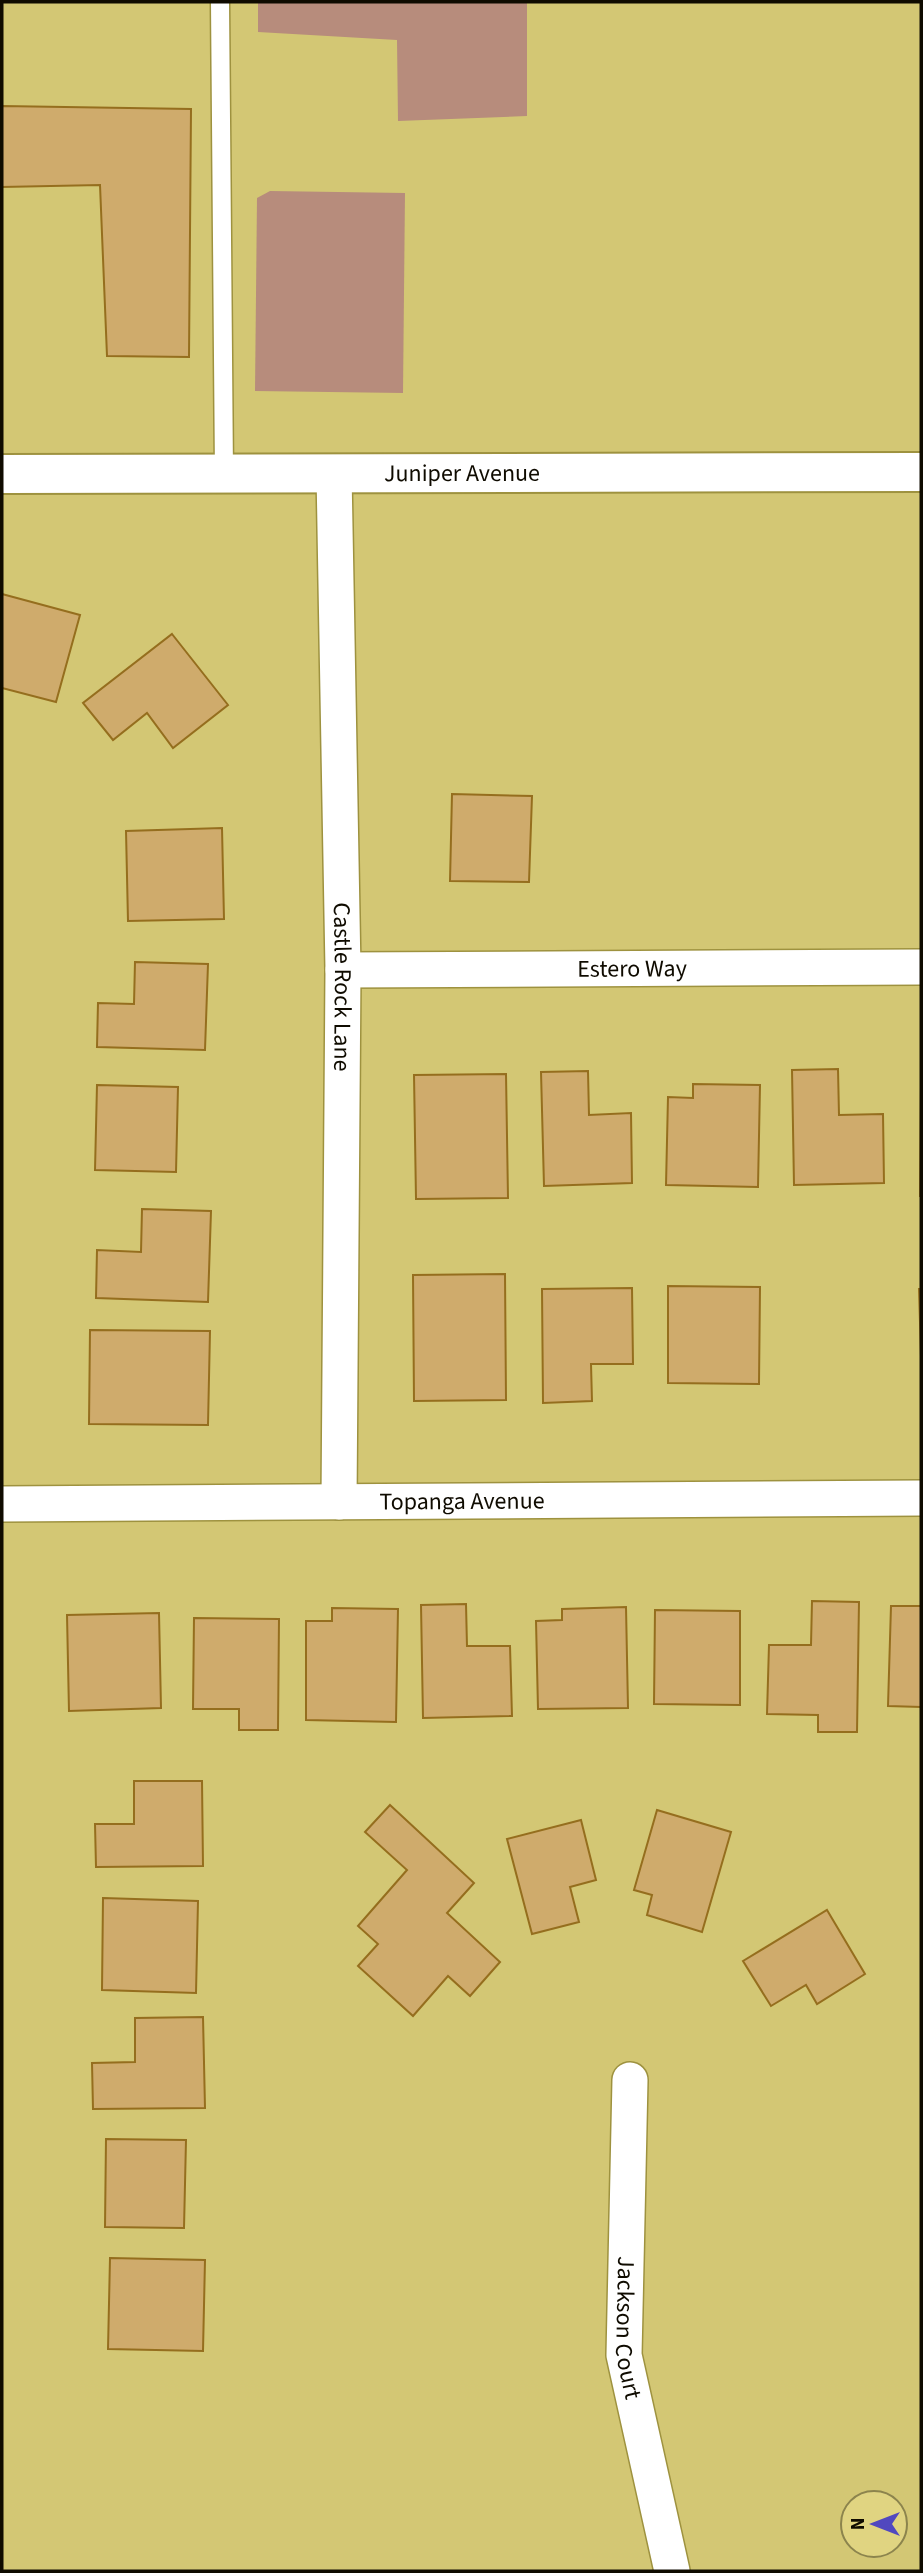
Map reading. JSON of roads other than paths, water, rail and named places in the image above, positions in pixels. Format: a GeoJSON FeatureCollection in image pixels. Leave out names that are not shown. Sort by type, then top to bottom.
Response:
{"type":"FeatureCollection","features":[{"type":"Feature","properties":{"kind":"street","name":"Juniper Avenue"},"geometry":{"type":"LineString","coordinates":[[2,474],[921,472]]}},
{"type":"Feature","properties":{"kind":"street","name":"Castle Rock Lane"},"geometry":{"type":"LineString","coordinates":[[334,473],[343,971],[339,1502]]}},
{"type":"Feature","properties":{"kind":"street","name":"Estero Way"},"geometry":{"type":"LineString","coordinates":[[343,971],[921,967]]}},
{"type":"Feature","properties":{"kind":"street","name":"Topanga Avenue"},"geometry":{"type":"LineString","coordinates":[[2,1504],[921,1498]]}},
{"type":"Feature","properties":{"kind":"street","name":"Jackson Court"},"geometry":{"type":"LineString","coordinates":[[630,2080],[624,2355],[672,2571]]}},
{"type":"Feature","properties":{"kind":"lane"},"geometry":{"type":"LineString","coordinates":[[220,2],[224,474]]}}]}
